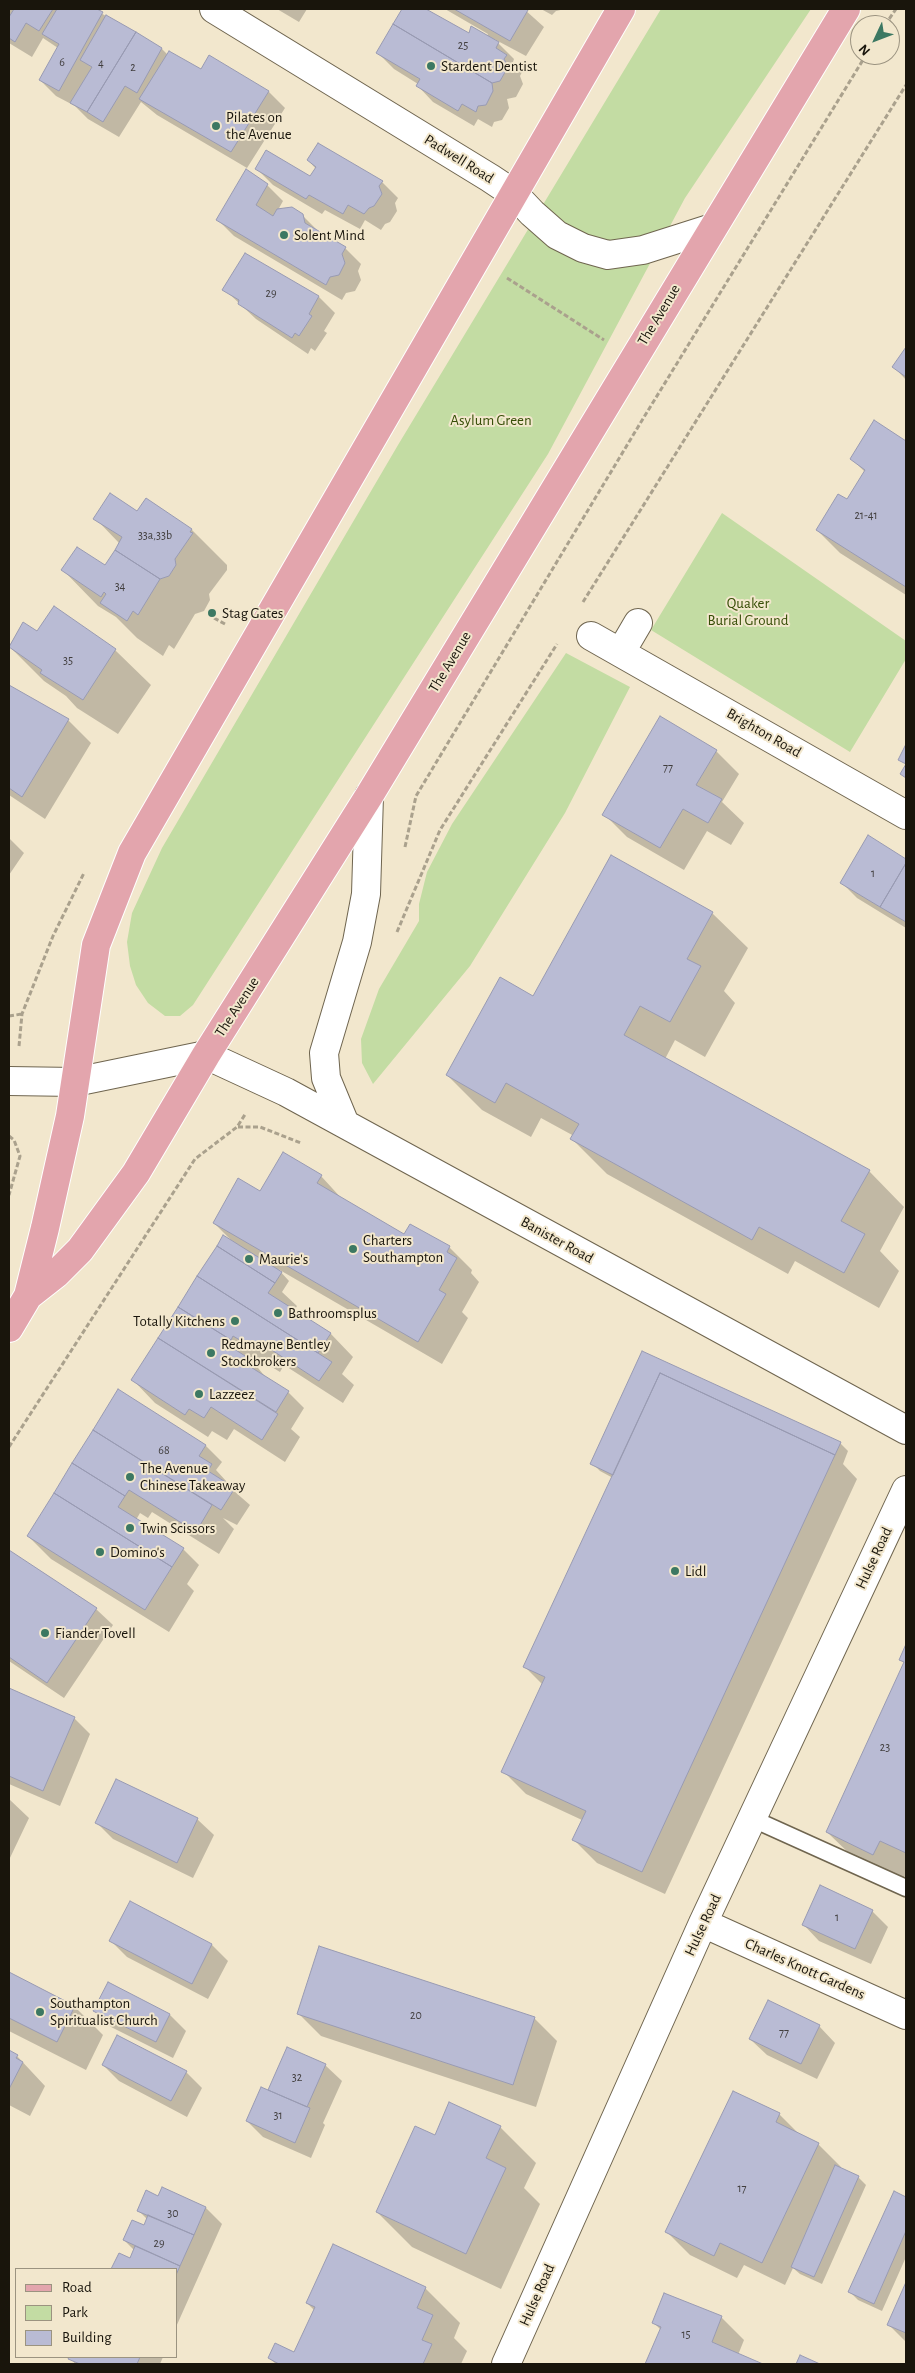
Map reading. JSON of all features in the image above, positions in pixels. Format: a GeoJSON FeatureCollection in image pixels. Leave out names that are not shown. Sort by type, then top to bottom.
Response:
{"type":"FeatureCollection","features":[{"type":"Feature","properties":{"kind":"main road","name":"The Avenue"},"geometry":{"type":"LineString","coordinates":[[9,1328],[28,1296],[70,1116],[96,945],[132,853],[621,9]]}},
{"type":"Feature","properties":{"kind":"main road","name":"The Avenue"},"geometry":{"type":"LineString","coordinates":[[28,1296],[56,1274],[80,1250],[136,1174],[206,1056],[369,796],[846,9]]}},
{"type":"Feature","properties":{"kind":"street","name":"Padwell Road"},"geometry":{"type":"LineString","coordinates":[[214,9],[514,194],[557,235],[583,248],[608,255],[643,250],[712,228]]}},
{"type":"Feature","properties":{"kind":"street"},"geometry":{"type":"LineString","coordinates":[[621,652],[638,623]]}},
{"type":"Feature","properties":{"kind":"street","name":"Brighton Road"},"geometry":{"type":"LineString","coordinates":[[591,636],[906,815]]}},
{"type":"Feature","properties":{"kind":"street"},"geometry":{"type":"LineString","coordinates":[[345,1124],[326,1078],[324,1053],[357,942],[366,894],[369,796]]}},
{"type":"Feature","properties":{"kind":"street"},"geometry":{"type":"LineString","coordinates":[[9,1081],[75,1082],[206,1056]]}},
{"type":"Feature","properties":{"kind":"street","name":"Banister Road"},"geometry":{"type":"LineString","coordinates":[[206,1056],[286,1092],[906,1430]]}},
{"type":"Feature","properties":{"kind":"street","name":"Hulse Road"},"geometry":{"type":"LineString","coordinates":[[506,2364],[703,1923],[906,1490]]}},
{"type":"Feature","properties":{"kind":"street","name":"Charles Knott Gardens"},"geometry":{"type":"LineString","coordinates":[[703,1923],[906,2015]]}},
{"type":"Feature","properties":{"kind":"lane"},"geometry":{"type":"LineString","coordinates":[[753,1819],[906,1888]]}},
{"type":"Feature","properties":{"kind":"path"},"geometry":{"type":"LineString","coordinates":[[404,849],[416,796],[640,422],[860,65]]}},
{"type":"Feature","properties":{"kind":"path"},"geometry":{"type":"LineString","coordinates":[[580,608],[906,85]]}},
{"type":"Feature","properties":{"kind":"path"},"geometry":{"type":"LineString","coordinates":[[507,278],[604,340]]}},
{"type":"Feature","properties":{"kind":"path"},"geometry":{"type":"LineString","coordinates":[[214,618],[227,626]]}},
{"type":"Feature","properties":{"kind":"path"},"geometry":{"type":"LineString","coordinates":[[396,924],[396,933],[440,830],[559,641]]}},
{"type":"Feature","properties":{"kind":"path"},"geometry":{"type":"LineString","coordinates":[[21,1028],[22,1014],[53,936]]}},
{"type":"Feature","properties":{"kind":"path"},"geometry":{"type":"LineString","coordinates":[[9,1016],[22,1014]]}},
{"type":"Feature","properties":{"kind":"path"},"geometry":{"type":"LineString","coordinates":[[9,1447],[195,1159],[237,1126],[248,1108]]}},
{"type":"Feature","properties":{"kind":"path"},"geometry":{"type":"LineString","coordinates":[[9,1136],[14,1140],[20,1156],[9,1195]]}},
{"type":"Feature","properties":{"kind":"green space","name":"Asylum Green"},"geometry":{"type":"Polygon","coordinates":[[[661,9],[811,9],[685,198],[548,454],[193,1005],[180,1016],[165,1016],[148,1003],[136,985],[130,966],[127,942],[132,913],[162,848],[398,445],[661,9]]]}},
{"type":"Feature","properties":{"kind":"green space","name":"Quaker Burial Ground"},"geometry":{"type":"Polygon","coordinates":[[[722,513],[906,641],[906,659],[850,752],[651,630],[722,513]]]}},
{"type":"Feature","properties":{"kind":"green space"},"geometry":{"type":"Polygon","coordinates":[[[566,653],[630,687],[565,813],[470,966],[373,1084],[362,1063],[361,1039],[379,989],[419,921],[419,904],[427,872],[452,824],[566,653]]]}},
{"type":"Feature","properties":{"kind":"building"},"geometry":{"type":"Polygon","coordinates":[[[14,9],[53,9],[39,31],[26,23],[15,42],[9,38],[9,17],[14,9]]]}},
{"type":"Feature","properties":{"kind":"building"},"geometry":{"type":"Polygon","coordinates":[[[57,9],[97,9],[103,12],[59,91],[39,80],[59,44],[42,34],[57,9]]]}},
{"type":"Feature","properties":{"kind":"building"},"geometry":{"type":"Polygon","coordinates":[[[402,9],[426,9],[469,33],[471,26],[499,42],[496,48],[507,55],[504,59],[508,67],[500,81],[492,83],[393,24],[402,9]]]}},
{"type":"Feature","properties":{"kind":"building"},"geometry":{"type":"Polygon","coordinates":[[[454,9],[527,9],[528,10],[510,41],[454,9]]]}},
{"type":"Feature","properties":{"kind":"building"},"geometry":{"type":"Polygon","coordinates":[[[106,15],[136,32],[87,112],[70,103],[92,67],[80,60],[106,15]]]}},
{"type":"Feature","properties":{"kind":"building","name":"Stardent Dentist"},"geometry":{"type":"Polygon","coordinates":[[[393,24],[492,83],[493,91],[486,105],[478,106],[476,112],[462,104],[458,111],[416,86],[420,79],[376,53],[393,24]]]}},
{"type":"Feature","properties":{"kind":"building"},"geometry":{"type":"Polygon","coordinates":[[[136,32],[162,48],[137,93],[125,86],[103,122],[87,112],[136,32]]]}},
{"type":"Feature","properties":{"kind":"building","name":"Pilates on the Avenue"},"geometry":{"type":"Polygon","coordinates":[[[169,51],[201,69],[209,55],[269,91],[231,152],[139,99],[169,51]]]}},
{"type":"Feature","properties":{"kind":"building"},"geometry":{"type":"Polygon","coordinates":[[[318,143],[383,181],[379,186],[382,194],[374,206],[369,208],[364,214],[348,205],[343,214],[309,195],[306,199],[255,169],[266,150],[310,176],[316,167],[307,160],[318,143]]]}},
{"type":"Feature","properties":{"kind":"building","name":"Solent Mind"},"geometry":{"type":"Polygon","coordinates":[[[246,169],[268,184],[256,205],[273,216],[277,209],[292,207],[303,214],[305,223],[346,247],[342,254],[345,263],[339,275],[330,277],[326,285],[216,220],[246,169]]]}},
{"type":"Feature","properties":{"kind":"building"},"geometry":{"type":"Polygon","coordinates":[[[245,253],[319,296],[309,314],[312,316],[299,336],[295,333],[292,338],[238,304],[239,300],[222,290],[245,253]]]}},
{"type":"Feature","properties":{"kind":"building"},"geometry":{"type":"Polygon","coordinates":[[[906,347],[906,377],[892,367],[906,347]]]}},
{"type":"Feature","properties":{"kind":"building"},"geometry":{"type":"Polygon","coordinates":[[[874,420],[906,441],[906,587],[816,530],[838,494],[847,499],[865,470],[850,459],[874,420]]]}},
{"type":"Feature","properties":{"kind":"building"},"geometry":{"type":"Polygon","coordinates":[[[110,493],[137,511],[146,498],[192,529],[190,532],[193,533],[175,559],[176,565],[169,576],[160,579],[115,550],[122,537],[93,519],[110,493]]]}},
{"type":"Feature","properties":{"kind":"building"},"geometry":{"type":"Polygon","coordinates":[[[77,547],[105,565],[115,550],[160,579],[138,615],[133,611],[127,621],[100,603],[106,594],[104,592],[101,597],[61,570],[77,547]]]}},
{"type":"Feature","properties":{"kind":"building"},"geometry":{"type":"Polygon","coordinates":[[[54,606],[116,649],[83,700],[40,673],[42,670],[9,647],[23,622],[37,631],[54,606]]]}},
{"type":"Feature","properties":{"kind":"building"},"geometry":{"type":"Polygon","coordinates":[[[9,685],[69,719],[22,797],[9,788],[9,685]]]}},
{"type":"Feature","properties":{"kind":"building"},"geometry":{"type":"Polygon","coordinates":[[[660,716],[717,750],[696,785],[722,799],[708,823],[683,809],[660,848],[602,815],[660,716]]]}},
{"type":"Feature","properties":{"kind":"building"},"geometry":{"type":"Polygon","coordinates":[[[906,744],[906,764],[898,760],[906,744]]]}},
{"type":"Feature","properties":{"kind":"building"},"geometry":{"type":"Polygon","coordinates":[[[906,764],[906,778],[900,774],[906,764]]]}},
{"type":"Feature","properties":{"kind":"building"},"geometry":{"type":"Polygon","coordinates":[[[868,835],[906,859],[906,863],[880,907],[840,883],[868,835]]]}},
{"type":"Feature","properties":{"kind":"building"},"geometry":{"type":"Polygon","coordinates":[[[611,855],[713,912],[687,959],[701,966],[670,1022],[640,1006],[624,1035],[870,1170],[841,1221],[865,1234],[844,1273],[759,1227],[752,1240],[570,1139],[579,1124],[506,1083],[495,1103],[446,1075],[500,977],[533,996],[611,855]]]}},
{"type":"Feature","properties":{"kind":"building"},"geometry":{"type":"Polygon","coordinates":[[[906,863],[906,922],[880,907],[906,863]]]}},
{"type":"Feature","properties":{"kind":"building","name":"Charters Southampton"},"geometry":{"type":"Polygon","coordinates":[[[283,1152],[322,1175],[317,1183],[404,1234],[410,1224],[450,1246],[447,1252],[457,1258],[439,1290],[446,1294],[418,1342],[213,1223],[238,1178],[260,1191],[283,1152]]]}},
{"type":"Feature","properties":{"kind":"building","name":"Maurie's"},"geometry":{"type":"Polygon","coordinates":[[[223,1235],[282,1272],[275,1283],[217,1246],[223,1235]]]}},
{"type":"Feature","properties":{"kind":"building","name":"Bathroomsplus"},"geometry":{"type":"Polygon","coordinates":[[[217,1246],[275,1283],[268,1293],[331,1333],[318,1353],[197,1276],[217,1246]]]}},
{"type":"Feature","properties":{"kind":"building","name":"Totally Kitchens"},"geometry":{"type":"Polygon","coordinates":[[[197,1276],[332,1362],[319,1381],[261,1343],[257,1350],[233,1336],[231,1340],[178,1307],[197,1276]]]}},
{"type":"Feature","properties":{"kind":"building","name":"Redmayne Bentley Stockbrokers"},"geometry":{"type":"Polygon","coordinates":[[[178,1307],[231,1340],[228,1345],[253,1361],[249,1366],[289,1391],[276,1412],[158,1338],[178,1307]]]}},
{"type":"Feature","properties":{"kind":"building","name":"Lazzeez"},"geometry":{"type":"Polygon","coordinates":[[[158,1338],[278,1414],[262,1440],[211,1407],[204,1418],[189,1409],[185,1415],[131,1380],[158,1338]]]}},
{"type":"Feature","properties":{"kind":"building"},"geometry":{"type":"Polygon","coordinates":[[[642,1351],[841,1442],[835,1455],[660,1373],[613,1475],[590,1464],[642,1351]]]}},
{"type":"Feature","properties":{"kind":"building","name":"Lidl"},"geometry":{"type":"Polygon","coordinates":[[[660,1373],[835,1455],[642,1872],[572,1840],[586,1811],[501,1772],[545,1677],[523,1667],[660,1373]]]}},
{"type":"Feature","properties":{"kind":"building"},"geometry":{"type":"Polygon","coordinates":[[[118,1389],[206,1445],[199,1456],[212,1464],[208,1471],[235,1488],[221,1510],[93,1430],[118,1389]]]}},
{"type":"Feature","properties":{"kind":"building","name":"The Avenue Chinese Takeaway"},"geometry":{"type":"Polygon","coordinates":[[[93,1430],[212,1505],[196,1532],[129,1490],[125,1496],[72,1463],[93,1430]]]}},
{"type":"Feature","properties":{"kind":"building","name":"Twin Scissors"},"geometry":{"type":"Polygon","coordinates":[[[72,1463],[125,1496],[118,1507],[184,1548],[172,1567],[54,1493],[72,1463]]]}},
{"type":"Feature","properties":{"kind":"building","name":"Domino's"},"geometry":{"type":"Polygon","coordinates":[[[54,1493],[172,1567],[145,1610],[27,1536],[54,1493]]]}},
{"type":"Feature","properties":{"kind":"building","name":"Fiander Tovell"},"geometry":{"type":"Polygon","coordinates":[[[9,1550],[97,1608],[47,1683],[9,1657],[9,1550]]]}},
{"type":"Feature","properties":{"kind":"building"},"geometry":{"type":"Polygon","coordinates":[[[906,1644],[906,1853],[880,1841],[873,1855],[826,1832],[904,1662],[899,1660],[906,1644]]]}},
{"type":"Feature","properties":{"kind":"building"},"geometry":{"type":"Polygon","coordinates":[[[9,1688],[75,1717],[43,1791],[9,1776],[9,1688]]]}},
{"type":"Feature","properties":{"kind":"building"},"geometry":{"type":"Polygon","coordinates":[[[116,1779],[198,1818],[177,1863],[95,1823],[116,1779]]]}},
{"type":"Feature","properties":{"kind":"building"},"geometry":{"type":"Polygon","coordinates":[[[820,1885],[873,1910],[855,1949],[802,1925],[820,1885]]]}},
{"type":"Feature","properties":{"kind":"building"},"geometry":{"type":"Polygon","coordinates":[[[130,1901],[212,1944],[192,1984],[109,1941],[130,1901]]]}},
{"type":"Feature","properties":{"kind":"building"},"geometry":{"type":"Polygon","coordinates":[[[319,1946],[535,2017],[513,2085],[297,2014],[319,1946]]]}},
{"type":"Feature","properties":{"kind":"building","name":"Southampton Spiritualist Church"},"geometry":{"type":"Polygon","coordinates":[[[9,1972],[75,2006],[57,2042],[9,2018],[9,1972]]]}},
{"type":"Feature","properties":{"kind":"building"},"geometry":{"type":"Polygon","coordinates":[[[108,1982],[170,2014],[156,2042],[93,2011],[108,1982]]]}},
{"type":"Feature","properties":{"kind":"building"},"geometry":{"type":"Polygon","coordinates":[[[768,2000],[820,2025],[801,2064],[749,2039],[768,2000]]]}},
{"type":"Feature","properties":{"kind":"building"},"geometry":{"type":"Polygon","coordinates":[[[117,2035],[187,2071],[171,2101],[102,2065],[117,2035]]]}},
{"type":"Feature","properties":{"kind":"building"},"geometry":{"type":"Polygon","coordinates":[[[287,2047],[326,2064],[307,2107],[268,2090],[287,2047]]]}},
{"type":"Feature","properties":{"kind":"building"},"geometry":{"type":"Polygon","coordinates":[[[9,2050],[18,2055],[16,2058],[23,2062],[9,2089],[9,2050]]]}},
{"type":"Feature","properties":{"kind":"building"},"geometry":{"type":"Polygon","coordinates":[[[261,2087],[310,2108],[295,2143],[246,2121],[261,2087]]]}},
{"type":"Feature","properties":{"kind":"building"},"geometry":{"type":"Polygon","coordinates":[[[733,2091],[780,2113],[776,2122],[819,2143],[762,2263],[720,2243],[714,2256],[665,2232],[733,2091]]]}},
{"type":"Feature","properties":{"kind":"building"},"geometry":{"type":"Polygon","coordinates":[[[449,2102],[501,2126],[486,2158],[506,2168],[466,2254],[376,2212],[415,2126],[435,2135],[449,2102]]]}},
{"type":"Feature","properties":{"kind":"building"},"geometry":{"type":"Polygon","coordinates":[[[835,2165],[859,2176],[814,2277],[791,2267],[835,2165]]]}},
{"type":"Feature","properties":{"kind":"building"},"geometry":{"type":"Polygon","coordinates":[[[162,2187],[206,2207],[194,2235],[137,2211],[146,2190],[158,2196],[162,2187]]]}},
{"type":"Feature","properties":{"kind":"building"},"geometry":{"type":"Polygon","coordinates":[[[894,2191],[906,2197],[906,2231],[874,2304],[848,2292],[894,2191]]]}},
{"type":"Feature","properties":{"kind":"building"},"geometry":{"type":"Polygon","coordinates":[[[148,2215],[194,2235],[180,2266],[123,2240],[132,2220],[144,2225],[148,2215]]]}},
{"type":"Feature","properties":{"kind":"building"},"geometry":{"type":"Polygon","coordinates":[[[333,2244],[426,2287],[417,2308],[433,2315],[422,2340],[432,2344],[423,2364],[279,2364],[268,2358],[275,2343],[294,2352],[315,2307],[306,2303],[333,2244]]]}},
{"type":"Feature","properties":{"kind":"building"},"geometry":{"type":"Polygon","coordinates":[[[135,2246],[180,2266],[178,2270],[178,2268],[112,2268],[119,2253],[130,2258],[135,2246]]]}},
{"type":"Feature","properties":{"kind":"building"},"geometry":{"type":"Polygon","coordinates":[[[906,2282],[906,2333],[887,2325],[906,2282]]]}},
{"type":"Feature","properties":{"kind":"building"},"geometry":{"type":"Polygon","coordinates":[[[664,2293],[722,2316],[712,2342],[763,2364],[645,2364],[661,2327],[652,2323],[664,2293]]]}},
{"type":"Feature","properties":{"kind":"building"},"geometry":{"type":"Polygon","coordinates":[[[800,2355],[820,2364],[796,2364],[800,2355]]]}},
{"type":"Feature","properties":{"kind":"building"},"geometry":{"type":"Polygon","coordinates":[[[140,2358],[137,2364],[80,2364],[68,2359],[140,2358]]]}},
{"type":"Feature","properties":{"kind":"place","name":"Stardent Dentist"},"geometry":{"type":"Point","coordinates":[431,66]}},
{"type":"Feature","properties":{"kind":"place","name":"Pilates on the Avenue"},"geometry":{"type":"Point","coordinates":[216,126]}},
{"type":"Feature","properties":{"kind":"place","name":"Solent Mind"},"geometry":{"type":"Point","coordinates":[284,235]}},
{"type":"Feature","properties":{"kind":"place","name":"Stag Gates"},"geometry":{"type":"Point","coordinates":[212,613]}},
{"type":"Feature","properties":{"kind":"place","name":"Charters Southampton"},"geometry":{"type":"Point","coordinates":[353,1249]}},
{"type":"Feature","properties":{"kind":"place","name":"Maurie's"},"geometry":{"type":"Point","coordinates":[249,1259]}},
{"type":"Feature","properties":{"kind":"place","name":"Bathroomsplus"},"geometry":{"type":"Point","coordinates":[278,1313]}},
{"type":"Feature","properties":{"kind":"place","name":"Totally Kitchens"},"geometry":{"type":"Point","coordinates":[235,1321]}},
{"type":"Feature","properties":{"kind":"place","name":"Redmayne Bentley Stockbrokers"},"geometry":{"type":"Point","coordinates":[211,1353]}},
{"type":"Feature","properties":{"kind":"place","name":"Lazzeez"},"geometry":{"type":"Point","coordinates":[199,1394]}},
{"type":"Feature","properties":{"kind":"place","name":"The Avenue Chinese Takeaway"},"geometry":{"type":"Point","coordinates":[130,1477]}},
{"type":"Feature","properties":{"kind":"place","name":"Twin Scissors"},"geometry":{"type":"Point","coordinates":[130,1528]}},
{"type":"Feature","properties":{"kind":"place","name":"Domino's"},"geometry":{"type":"Point","coordinates":[100,1552]}},
{"type":"Feature","properties":{"kind":"place","name":"Lidl"},"geometry":{"type":"Point","coordinates":[675,1571]}},
{"type":"Feature","properties":{"kind":"place","name":"Fiander Tovell"},"geometry":{"type":"Point","coordinates":[45,1633]}},
{"type":"Feature","properties":{"kind":"place","name":"Southampton Spiritualist Church"},"geometry":{"type":"Point","coordinates":[40,2012]}}]}
